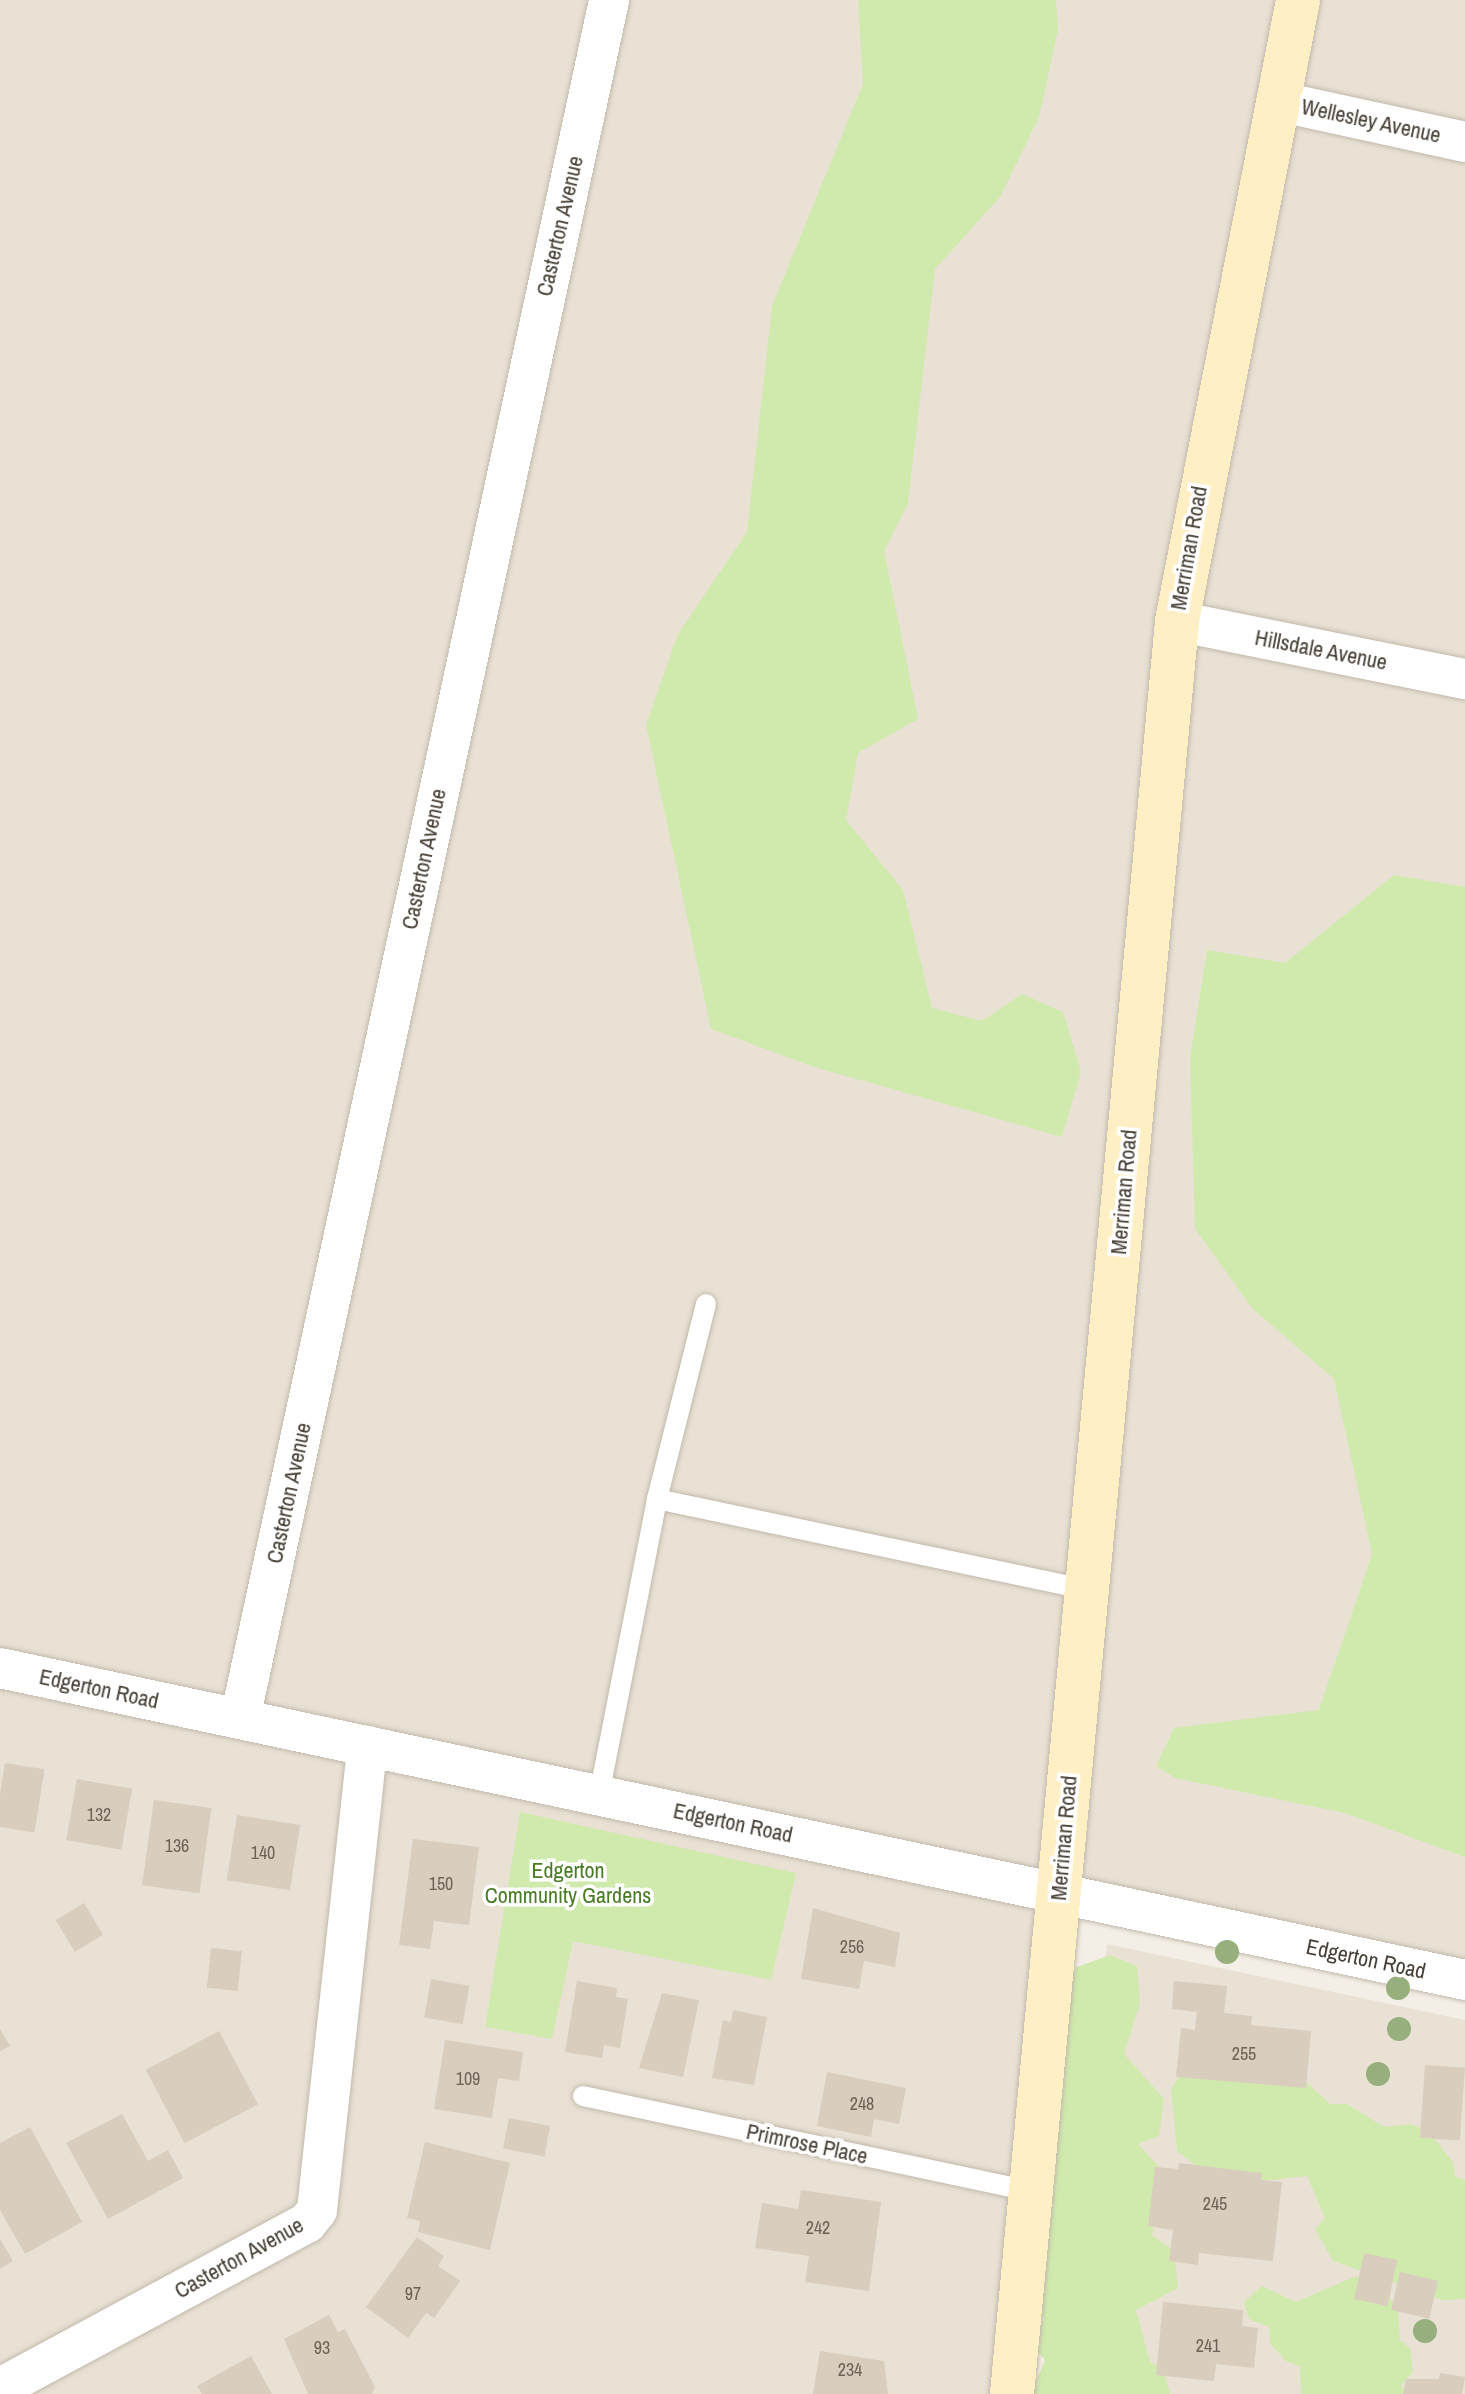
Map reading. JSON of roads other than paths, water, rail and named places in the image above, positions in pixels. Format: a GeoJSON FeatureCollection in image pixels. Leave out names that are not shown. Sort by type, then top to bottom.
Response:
{"type":"FeatureCollection","features":[{"type":"Feature","properties":{"kind":"main road","name":"Merriman Road"},"geometry":{"type":"LineString","coordinates":[[1012,2394],[1177,621],[1298,0]]}},
{"type":"Feature","properties":{"kind":"street","name":"Casterton Avenue"},"geometry":{"type":"LineString","coordinates":[[240,1719],[609,0]]}},
{"type":"Feature","properties":{"kind":"street","name":"Wellesley Avenue"},"geometry":{"type":"LineString","coordinates":[[1277,101],[1465,142]]}},
{"type":"Feature","properties":{"kind":"street","name":"Hillsdale Avenue"},"geometry":{"type":"LineString","coordinates":[[1177,621],[1465,679]]}},
{"type":"Feature","properties":{"kind":"street","name":"Edgerton Road"},"geometry":{"type":"LineString","coordinates":[[0,1668],[1465,1980]]}},
{"type":"Feature","properties":{"kind":"street","name":"Casterton Avenue"},"geometry":{"type":"LineString","coordinates":[[0,2388],[307,2223],[317,2210],[367,1746]]}},
{"type":"Feature","properties":{"kind":"lane"},"geometry":{"type":"LineString","coordinates":[[599,1795],[657,1499],[706,1304]]}},
{"type":"Feature","properties":{"kind":"lane"},"geometry":{"type":"LineString","coordinates":[[657,1499],[1088,1590]]}},
{"type":"Feature","properties":{"kind":"lane","name":"Primrose Place"},"geometry":{"type":"LineString","coordinates":[[583,2096],[1030,2191]]}},
{"type":"Feature","properties":{"kind":"park label","name":"Edgerton Community Gardens"},"geometry":{"type":"Point","coordinates":[568,1882]}}]}
